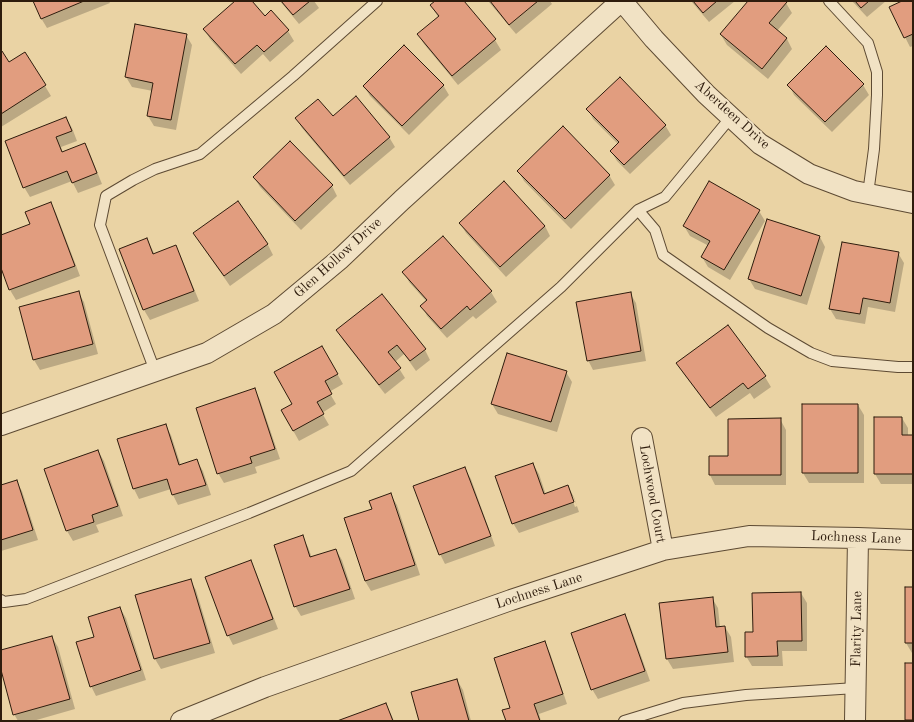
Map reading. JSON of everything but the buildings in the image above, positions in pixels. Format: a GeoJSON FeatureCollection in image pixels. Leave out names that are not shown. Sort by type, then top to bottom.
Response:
{"type":"FeatureCollection","features":[{"type":"Feature","properties":{"kind":"street","name":"Glen Hollow Drive"},"geometry":{"type":"LineString","coordinates":[[1,425],[207,353],[274,314],[340,259],[402,200],[621,1]]}},
{"type":"Feature","properties":{"kind":"street","name":"Aberdeen Drive"},"geometry":{"type":"LineString","coordinates":[[621,1],[654,39],[701,88],[760,144],[809,174],[854,191],[913,203]]}},
{"type":"Feature","properties":{"kind":"street","name":"Lochwood Court"},"geometry":{"type":"LineString","coordinates":[[642,438],[663,550]]}},
{"type":"Feature","properties":{"kind":"street","name":"Lochness Lane"},"geometry":{"type":"LineString","coordinates":[[181,721],[265,687],[496,605],[663,550],[750,536],[913,540]]}},
{"type":"Feature","properties":{"kind":"street","name":"Flarity Lane"},"geometry":{"type":"LineString","coordinates":[[855,721],[858,538]]}},
{"type":"Feature","properties":{"kind":"lane"},"geometry":{"type":"LineString","coordinates":[[155,371],[100,225],[106,196],[155,169],[200,154],[294,76],[377,1]]}},
{"type":"Feature","properties":{"kind":"lane"},"geometry":{"type":"LineString","coordinates":[[829,1],[868,43],[877,72],[874,149],[868,194]]}},
{"type":"Feature","properties":{"kind":"lane"},"geometry":{"type":"LineString","coordinates":[[1,600],[4,602],[26,599],[351,471],[561,287],[638,210],[665,197],[731,117]]}},
{"type":"Feature","properties":{"kind":"lane"},"geometry":{"type":"LineString","coordinates":[[638,210],[655,230],[664,255],[768,328],[811,353],[832,361],[913,367]]}},
{"type":"Feature","properties":{"kind":"lane"},"geometry":{"type":"LineString","coordinates":[[624,721],[683,703],[746,695],[856,688]]}}]}
